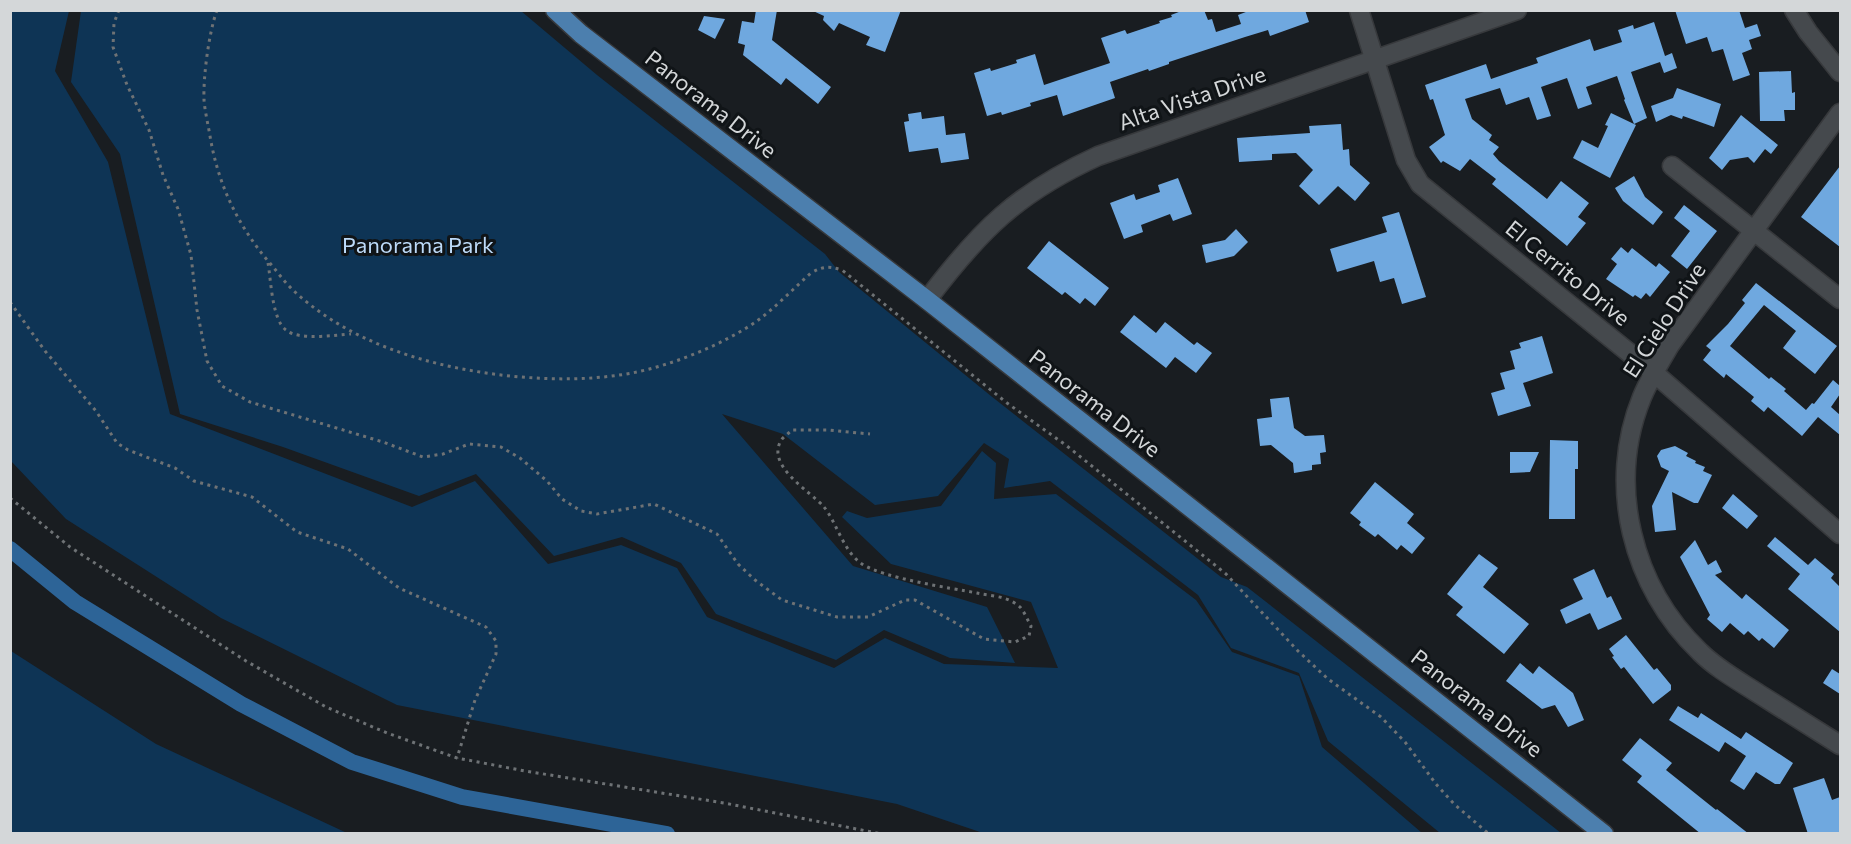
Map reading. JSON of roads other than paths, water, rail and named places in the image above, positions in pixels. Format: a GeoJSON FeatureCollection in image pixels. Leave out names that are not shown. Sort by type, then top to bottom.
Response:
{"type":"FeatureCollection","features":[{"type":"Feature","properties":{"kind":"main road","name":"Panorama Drive"},"geometry":{"type":"LineString","coordinates":[[555,10],[581,34],[927,300],[1604,834]]}},
{"type":"Feature","properties":{"kind":"street","name":"El Cerrito Drive"},"geometry":{"type":"LineString","coordinates":[[1359,10],[1406,160],[1420,184],[1653,372],[1840,534]]}},
{"type":"Feature","properties":{"kind":"street","name":"Alta Vista Drive"},"geometry":{"type":"LineString","coordinates":[[927,300],[955,262],[982,232],[1009,208],[1065,171],[1098,156],[1517,10]]}},
{"type":"Feature","properties":{"kind":"street"},"geometry":{"type":"LineString","coordinates":[[1794,10],[1808,32],[1840,72]]}},
{"type":"Feature","properties":{"kind":"street","name":"El Cielo Drive"},"geometry":{"type":"LineString","coordinates":[[1840,113],[1670,345],[1653,372],[1641,398],[1633,425],[1626,486],[1635,548],[1646,578],[1678,630],[1723,671],[1840,745]]}},
{"type":"Feature","properties":{"kind":"street"},"geometry":{"type":"LineString","coordinates":[[1672,166],[1840,299]]}},
{"type":"Feature","properties":{"kind":"waterway"},"geometry":{"type":"LineString","coordinates":[[10,549],[75,602],[241,704],[352,762],[462,797],[667,834]]}},
{"type":"Feature","properties":{"kind":"park label","name":"Panorama Park"},"geometry":{"type":"Point","coordinates":[418,245]}}]}
